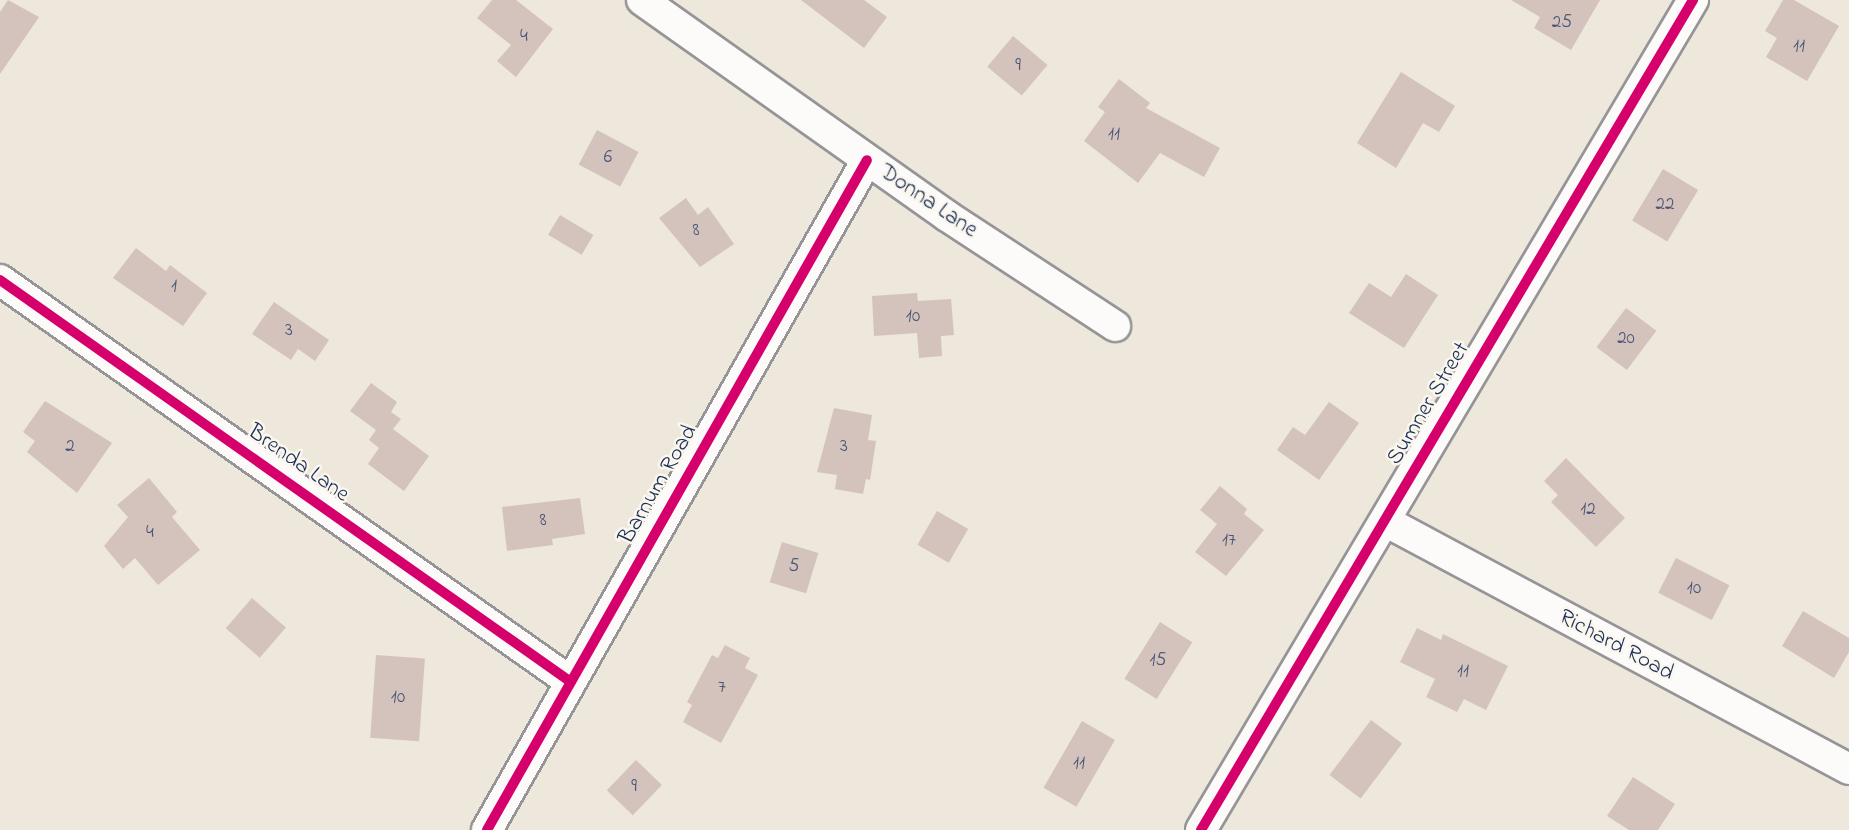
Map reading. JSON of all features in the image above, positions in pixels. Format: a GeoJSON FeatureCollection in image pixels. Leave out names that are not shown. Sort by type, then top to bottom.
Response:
{"type":"FeatureCollection","features":[{"type":"Feature","properties":{"kind":"street","name":"Donna Lane"},"geometry":{"type":"LineString","coordinates":[[642,0],[867,160],[1115,326]]}},
{"type":"Feature","properties":{"kind":"street","name":"Sumner Street"},"geometry":{"type":"LineString","coordinates":[[1201,830],[1693,0]]}},
{"type":"Feature","properties":{"kind":"street","name":"Barnum Road"},"geometry":{"type":"LineString","coordinates":[[487,830],[867,160]]}},
{"type":"Feature","properties":{"kind":"street","name":"Brenda Lane"},"geometry":{"type":"LineString","coordinates":[[0,280],[571,682]]}},
{"type":"Feature","properties":{"kind":"street","name":"Richard Road"},"geometry":{"type":"LineString","coordinates":[[1385,521],[1849,769]]}},
{"type":"Feature","properties":{"kind":"building"},"geometry":{"type":"Polygon","coordinates":[[[8,0],[39,17],[0,74],[0,12],[8,0]]]}},
{"type":"Feature","properties":{"kind":"building"},"geometry":{"type":"Polygon","coordinates":[[[492,0],[516,0],[553,29],[516,77],[497,61],[511,45],[477,18],[492,0]]]}},
{"type":"Feature","properties":{"kind":"building"},"geometry":{"type":"Polygon","coordinates":[[[801,0],[864,0],[887,17],[864,48],[801,0]]]}},
{"type":"Feature","properties":{"kind":"building"},"geometry":{"type":"Polygon","coordinates":[[[1511,0],[1600,0],[1571,50],[1534,28],[1540,17],[1511,0]]]}},
{"type":"Feature","properties":{"kind":"building"},"geometry":{"type":"Polygon","coordinates":[[[1783,0],[1794,0],[1839,26],[1807,81],[1766,57],[1777,38],[1765,31],[1783,0]]]}},
{"type":"Feature","properties":{"kind":"building"},"geometry":{"type":"Polygon","coordinates":[[[1013,36],[1047,65],[1022,96],[987,67],[1013,36]]]}},
{"type":"Feature","properties":{"kind":"building"},"geometry":{"type":"Polygon","coordinates":[[[1401,72],[1455,106],[1439,132],[1423,123],[1396,168],[1357,143],[1401,72]]]}},
{"type":"Feature","properties":{"kind":"building"},"geometry":{"type":"Polygon","coordinates":[[[1119,79],[1150,103],[1146,108],[1220,148],[1204,177],[1160,153],[1138,183],[1084,141],[1105,112],[1098,107],[1119,79]]]}},
{"type":"Feature","properties":{"kind":"building"},"geometry":{"type":"Polygon","coordinates":[[[597,130],[638,152],[620,187],[579,164],[597,130]]]}},
{"type":"Feature","properties":{"kind":"building"},"geometry":{"type":"Polygon","coordinates":[[[1663,169],[1698,190],[1667,242],[1632,220],[1663,169]]]}},
{"type":"Feature","properties":{"kind":"building"},"geometry":{"type":"Polygon","coordinates":[[[686,198],[698,215],[708,207],[734,244],[700,267],[659,218],[686,198]]]}},
{"type":"Feature","properties":{"kind":"building"},"geometry":{"type":"Polygon","coordinates":[[[560,215],[593,235],[582,255],[548,235],[560,215]]]}},
{"type":"Feature","properties":{"kind":"building"},"geometry":{"type":"Polygon","coordinates":[[[136,248],[166,271],[170,265],[207,293],[183,326],[113,278],[136,248]]]}},
{"type":"Feature","properties":{"kind":"building"},"geometry":{"type":"Polygon","coordinates":[[[1406,274],[1438,295],[1404,348],[1349,313],[1369,283],[1391,297],[1406,274]]]}},
{"type":"Feature","properties":{"kind":"building"},"geometry":{"type":"Polygon","coordinates":[[[917,293],[918,301],[951,299],[954,335],[941,336],[942,356],[919,358],[917,333],[874,336],[872,296],[917,293]]]}},
{"type":"Feature","properties":{"kind":"building"},"geometry":{"type":"Polygon","coordinates":[[[274,302],[329,340],[315,361],[298,349],[291,360],[252,334],[274,302]]]}},
{"type":"Feature","properties":{"kind":"building"},"geometry":{"type":"Polygon","coordinates":[[[1626,308],[1656,331],[1627,370],[1597,347],[1626,308]]]}},
{"type":"Feature","properties":{"kind":"building"},"geometry":{"type":"Polygon","coordinates":[[[371,383],[397,402],[391,412],[401,419],[393,429],[429,456],[404,491],[368,464],[379,448],[369,440],[376,430],[350,411],[371,383]]]}},
{"type":"Feature","properties":{"kind":"building"},"geometry":{"type":"Polygon","coordinates":[[[45,401],[112,443],[77,493],[27,452],[35,441],[23,432],[45,401]]]}},
{"type":"Feature","properties":{"kind":"building"},"geometry":{"type":"Polygon","coordinates":[[[1329,402],[1359,423],[1319,480],[1277,450],[1293,427],[1305,435],[1329,402]]]}},
{"type":"Feature","properties":{"kind":"building"},"geometry":{"type":"Polygon","coordinates":[[[834,408],[872,415],[868,440],[876,441],[870,480],[866,479],[863,494],[835,489],[837,475],[817,472],[834,408]]]}},
{"type":"Feature","properties":{"kind":"building"},"geometry":{"type":"Polygon","coordinates":[[[1566,458],[1625,518],[1596,547],[1551,502],[1558,495],[1544,481],[1566,458]]]}},
{"type":"Feature","properties":{"kind":"building"},"geometry":{"type":"Polygon","coordinates":[[[149,478],[177,512],[172,517],[200,550],[158,585],[135,558],[123,569],[104,546],[128,517],[117,505],[149,478]]]}},
{"type":"Feature","properties":{"kind":"building"},"geometry":{"type":"Polygon","coordinates":[[[1220,486],[1247,509],[1244,514],[1264,530],[1226,576],[1195,552],[1217,524],[1200,510],[1220,486]]]}},
{"type":"Feature","properties":{"kind":"building"},"geometry":{"type":"Polygon","coordinates":[[[580,498],[585,534],[552,539],[553,545],[507,551],[502,507],[580,498]]]}},
{"type":"Feature","properties":{"kind":"building"},"geometry":{"type":"Polygon","coordinates":[[[937,511],[968,529],[949,563],[918,545],[937,511]]]}},
{"type":"Feature","properties":{"kind":"building"},"geometry":{"type":"Polygon","coordinates":[[[782,542],[818,553],[806,593],[770,582],[782,542]]]}},
{"type":"Feature","properties":{"kind":"building"},"geometry":{"type":"Polygon","coordinates":[[[1676,558],[1729,585],[1712,620],[1658,593],[1676,558]]]}},
{"type":"Feature","properties":{"kind":"building"},"geometry":{"type":"Polygon","coordinates":[[[252,598],[286,628],[260,658],[226,628],[252,598]]]}},
{"type":"Feature","properties":{"kind":"building"},"geometry":{"type":"Polygon","coordinates":[[[1803,611],[1849,638],[1849,652],[1834,678],[1782,646],[1803,611]]]}},
{"type":"Feature","properties":{"kind":"building"},"geometry":{"type":"Polygon","coordinates":[[[1160,622],[1192,642],[1157,699],[1124,679],[1160,622]]]}},
{"type":"Feature","properties":{"kind":"building"},"geometry":{"type":"Polygon","coordinates":[[[1417,628],[1441,640],[1443,634],[1508,666],[1486,710],[1464,699],[1457,712],[1426,697],[1435,679],[1400,662],[1417,628]]]}},
{"type":"Feature","properties":{"kind":"building"},"geometry":{"type":"Polygon","coordinates":[[[725,645],[750,658],[745,668],[758,675],[721,743],[683,722],[692,705],[687,702],[712,655],[718,658],[725,645]]]}},
{"type":"Feature","properties":{"kind":"building"},"geometry":{"type":"Polygon","coordinates":[[[376,655],[425,658],[419,741],[370,738],[376,655]]]}},
{"type":"Feature","properties":{"kind":"building"},"geometry":{"type":"Polygon","coordinates":[[[1371,720],[1402,743],[1361,799],[1329,775],[1371,720]]]}},
{"type":"Feature","properties":{"kind":"building"},"geometry":{"type":"Polygon","coordinates":[[[1082,721],[1115,740],[1076,807],[1044,788],[1082,721]]]}},
{"type":"Feature","properties":{"kind":"building"},"geometry":{"type":"Polygon","coordinates":[[[636,760],[662,785],[633,815],[607,790],[636,760]]]}},
{"type":"Feature","properties":{"kind":"building"},"geometry":{"type":"Polygon","coordinates":[[[1633,777],[1675,804],[1658,830],[1629,830],[1607,816],[1633,777]]]}},
{"type":"Feature","properties":{"kind":"cycle path"},"geometry":{"type":"LineString","coordinates":[[1201,830],[1693,0]]}},
{"type":"Feature","properties":{"kind":"cycle path"},"geometry":{"type":"LineString","coordinates":[[487,830],[867,160]]}},
{"type":"Feature","properties":{"kind":"cycle path"},"geometry":{"type":"LineString","coordinates":[[0,280],[571,682]]}}]}
